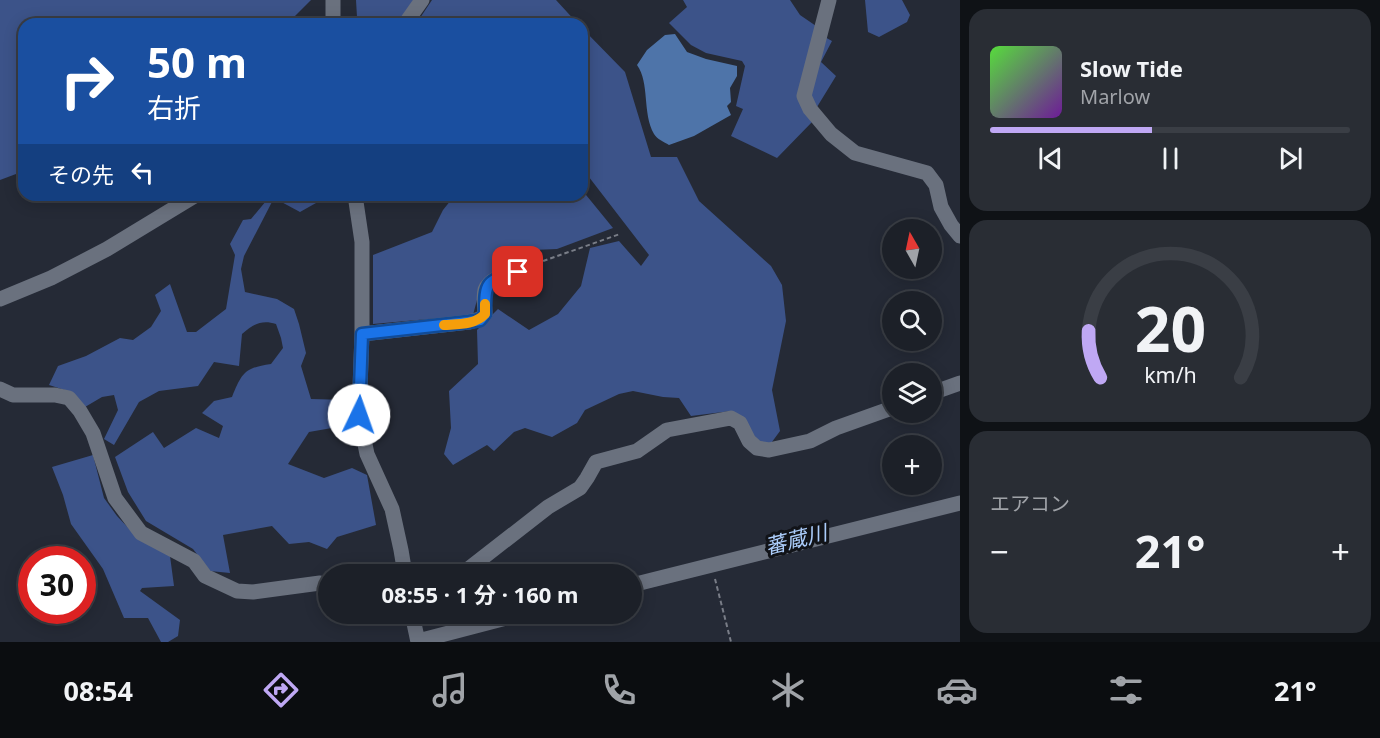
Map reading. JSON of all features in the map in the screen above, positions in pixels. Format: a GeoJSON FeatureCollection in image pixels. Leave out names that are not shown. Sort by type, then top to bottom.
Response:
{"type":"FeatureCollection","features":[{"type":"Feature","properties":{"kind":"street"},"geometry":{"type":"LineString","coordinates":[[333,0],[333,18]]}},
{"type":"Feature","properties":{"kind":"street"},"geometry":{"type":"LineString","coordinates":[[409,18],[422,0]]}},
{"type":"Feature","properties":{"kind":"street"},"geometry":{"type":"LineString","coordinates":[[829,0],[804,96],[810,109],[831,134],[855,153],[927,173],[936,185],[941,207],[960,236]]}},
{"type":"Feature","properties":{"kind":"street"},"geometry":{"type":"LineString","coordinates":[[0,299],[51,278],[107,249],[186,201]]}},
{"type":"Feature","properties":{"kind":"street"},"geometry":{"type":"LineString","coordinates":[[356,201],[362,242],[359,415],[367,454],[392,509],[403,564]]}},
{"type":"Feature","properties":{"kind":"street"},"geometry":{"type":"LineString","coordinates":[[362,334],[480,320],[485,314],[485,291],[488,285],[497,278],[518,272]]}},
{"type":"Feature","properties":{"kind":"street"},"geometry":{"type":"LineString","coordinates":[[942,389],[960,383]]}},
{"type":"Feature","properties":{"kind":"street"},"geometry":{"type":"LineString","coordinates":[[0,389],[13,395],[55,395],[69,398],[93,433],[115,498],[141,533],[194,561],[205,576],[237,591],[253,592],[318,583]]}},
{"type":"Feature","properties":{"kind":"street"},"geometry":{"type":"LineString","coordinates":[[474,564],[548,507],[580,488],[596,462],[636,451],[667,430],[731,418],[740,423],[749,441],[757,448],[769,450],[810,441],[836,428],[882,412]]}},
{"type":"Feature","properties":{"kind":"street"},"geometry":{"type":"LineString","coordinates":[[642,582],[960,503]]}},
{"type":"Feature","properties":{"kind":"street"},"geometry":{"type":"LineString","coordinates":[[414,624],[418,641],[483,624]]}},
{"type":"Feature","properties":{"kind":"path"},"geometry":{"type":"LineString","coordinates":[[518,272],[526,267],[620,234]]}},
{"type":"Feature","properties":{"kind":"path"},"geometry":{"type":"LineString","coordinates":[[711,564],[731,642]]}},
{"type":"Feature","properties":{"kind":"shaded area"},"geometry":{"type":"Polygon","coordinates":[[[0,0],[311,0],[293,18],[18,18],[18,173],[0,180],[0,0]]]}},
{"type":"Feature","properties":{"kind":"shaded area"},"geometry":{"type":"Polygon","coordinates":[[[356,0],[417,0],[404,18],[357,17],[356,0]]]}},
{"type":"Feature","properties":{"kind":"shaded area"},"geometry":{"type":"Polygon","coordinates":[[[432,0],[556,0],[572,18],[420,18],[432,0]]]}},
{"type":"Feature","properties":{"kind":"shaded area"},"geometry":{"type":"Polygon","coordinates":[[[683,0],[790,0],[800,15],[819,28],[800,97],[813,121],[777,158],[731,136],[743,109],[736,106],[745,66],[742,61],[706,53],[691,45],[669,23],[687,7],[683,0]]]}},
{"type":"Feature","properties":{"kind":"shaded area"},"geometry":{"type":"Polygon","coordinates":[[[865,0],[902,0],[910,15],[907,22],[879,37],[868,32],[865,0]]]}},
{"type":"Feature","properties":{"kind":"shaded area"},"geometry":{"type":"Polygon","coordinates":[[[588,34],[625,72],[651,157],[677,157],[699,201],[771,266],[782,285],[786,321],[772,390],[780,431],[769,446],[755,438],[731,411],[691,416],[679,398],[633,391],[619,394],[585,410],[577,423],[552,437],[525,428],[514,432],[494,451],[487,445],[453,465],[444,454],[451,428],[449,391],[478,364],[477,330],[498,309],[529,330],[558,314],[581,286],[590,248],[619,241],[641,266],[649,255],[588,176],[588,34]]]}},
{"type":"Feature","properties":{"kind":"shaded area"},"geometry":{"type":"Polygon","coordinates":[[[675,34],[687,52],[737,66],[737,76],[730,88],[731,102],[727,106],[731,115],[694,136],[669,145],[655,136],[650,126],[643,80],[637,65],[647,50],[665,35],[675,34]]]}},
{"type":"Feature","properties":{"kind":"shaded area"},"geometry":{"type":"Polygon","coordinates":[[[823,36],[832,41],[821,62],[836,76],[817,107],[806,95],[823,36]]]}},
{"type":"Feature","properties":{"kind":"shaded area"},"geometry":{"type":"Polygon","coordinates":[[[588,197],[613,228],[557,249],[533,250],[518,265],[482,281],[473,315],[373,324],[373,255],[432,232],[450,201],[588,201],[588,197]]]}},
{"type":"Feature","properties":{"kind":"shaded area"},"geometry":{"type":"Polygon","coordinates":[[[266,201],[272,201],[244,256],[241,269],[245,292],[277,299],[294,309],[306,353],[301,366],[311,399],[348,400],[349,425],[309,432],[288,464],[324,478],[352,468],[367,475],[376,525],[337,537],[327,549],[309,542],[289,544],[272,526],[223,535],[230,573],[210,571],[193,549],[146,521],[128,492],[115,457],[153,432],[164,448],[196,428],[219,438],[223,426],[202,413],[214,401],[232,397],[242,377],[249,370],[271,364],[283,348],[276,324],[266,322],[258,324],[242,334],[239,366],[214,362],[198,386],[159,391],[139,402],[114,445],[104,439],[118,410],[114,395],[102,397],[85,407],[71,392],[49,385],[58,366],[86,356],[120,338],[133,340],[151,327],[161,311],[155,295],[170,284],[187,332],[196,332],[226,309],[235,255],[230,244],[243,220],[251,219],[266,201]]]}},
{"type":"Feature","properties":{"kind":"shaded area"},"geometry":{"type":"Polygon","coordinates":[[[280,201],[316,203],[300,212],[280,201]]]}},
{"type":"Feature","properties":{"kind":"shaded area"},"geometry":{"type":"Polygon","coordinates":[[[93,455],[104,498],[117,516],[136,536],[170,556],[174,586],[142,588],[140,591],[180,620],[178,636],[168,642],[161,642],[148,618],[124,618],[103,569],[96,559],[96,546],[87,546],[71,524],[52,467],[93,455]]]}},
{"type":"Feature","properties":{"kind":"slow traffic"},"geometry":{"type":"LineString","coordinates":[[444,325],[480,320],[485,314],[485,304]]}},
{"type":"Feature","properties":{"kind":"route"},"geometry":{"type":"LineString","coordinates":[[359,415],[362,334],[480,320],[485,314],[485,291],[488,285],[497,278],[518,272]]}},
{"type":"Feature","properties":{"kind":"water label","name":"蕃蔵川"},"geometry":{"type":"Point","coordinates":[796,539]}}]}
